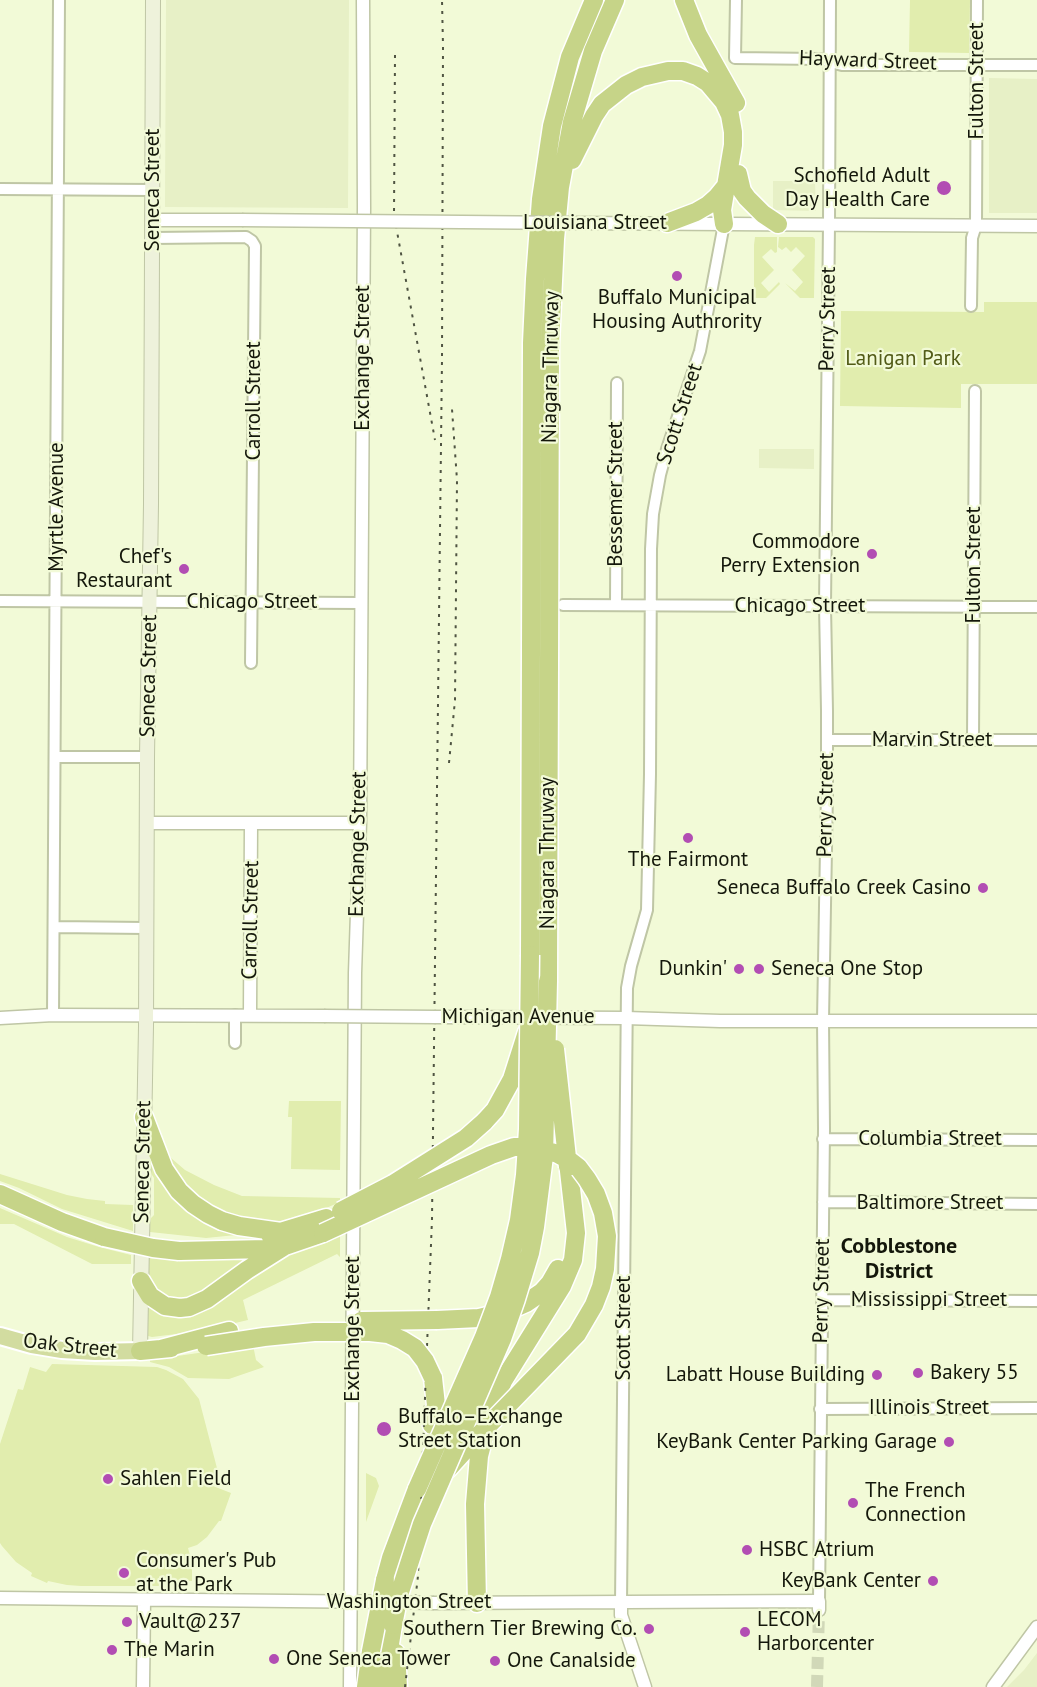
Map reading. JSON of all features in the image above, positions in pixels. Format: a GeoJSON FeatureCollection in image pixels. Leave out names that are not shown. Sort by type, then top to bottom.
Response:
{"type":"FeatureCollection","features":[{"type":"Feature","properties":{"kind":"highway","name":"Niagara Thruway"},"geometry":{"type":"LineString","coordinates":[[383,1687],[393,1625],[407,1566],[442,1474],[502,1339],[530,1253],[544,1156],[548,981],[541,450],[532,343],[541,199],[552,126],[563,81],[579,34],[594,0]]}},
{"type":"Feature","properties":{"kind":"highway","name":"Niagara Thruway"},"geometry":{"type":"LineString","coordinates":[[366,1687],[374,1629],[395,1548],[417,1489],[484,1337],[499,1297],[519,1220],[528,1129],[541,450],[550,344],[553,271],[560,187],[572,122],[593,51],[615,0]]}},
{"type":"Feature","properties":{"kind":"highway"},"geometry":{"type":"LineString","coordinates":[[684,0],[692,22],[743,120],[743,152],[722,210],[724,224]]}},
{"type":"Feature","properties":{"kind":"highway"},"geometry":{"type":"LineString","coordinates":[[560,187],[582,138],[602,104],[626,85],[642,77],[668,71],[683,71],[708,83],[724,102],[730,115],[733,132],[732,180],[708,205],[667,224]]}},
{"type":"Feature","properties":{"kind":"highway"},"geometry":{"type":"LineString","coordinates":[[732,180],[763,214],[778,224]]}},
{"type":"Feature","properties":{"kind":"highway"},"geometry":{"type":"LineString","coordinates":[[477,1603],[475,1504],[477,1469],[485,1431],[503,1381],[562,1286],[571,1266],[575,1247],[576,1233],[548,981]]}},
{"type":"Feature","properties":{"kind":"highway"},"geometry":{"type":"LineString","coordinates":[[325,1225],[466,1138],[484,1122],[495,1110],[512,1079],[529,1025]]}},
{"type":"Feature","properties":{"kind":"highway"},"geometry":{"type":"LineString","coordinates":[[144,1117],[164,1169],[179,1191],[193,1204],[222,1221],[283,1239]]}},
{"type":"Feature","properties":{"kind":"highway"},"geometry":{"type":"LineString","coordinates":[[0,1194],[62,1222],[104,1237],[153,1248],[179,1251],[257,1250],[325,1225],[491,1155],[514,1148],[535,1147],[569,1160],[587,1179],[603,1213],[607,1236],[606,1261],[601,1287],[588,1318],[578,1334],[442,1474]]}},
{"type":"Feature","properties":{"kind":"highway"},"geometry":{"type":"LineString","coordinates":[[161,1349],[228,1331],[313,1323],[468,1319],[493,1315],[526,1303],[550,1283],[560,1264],[568,1217],[569,1171]]}},
{"type":"Feature","properties":{"kind":"highway"},"geometry":{"type":"LineString","coordinates":[[141,1281],[150,1296],[165,1306],[189,1307],[207,1299],[283,1239]]}},
{"type":"Feature","properties":{"kind":"highway"},"geometry":{"type":"LineString","coordinates":[[140,1351],[206,1346],[290,1334],[338,1331],[388,1334],[415,1348],[425,1361],[433,1378],[436,1405],[417,1489]]}},
{"type":"Feature","properties":{"kind":"highway","name":"Oak Street"},"geometry":{"type":"LineString","coordinates":[[0,1336],[62,1350],[140,1351]]}},
{"type":"Feature","properties":{"kind":"highway"},"geometry":{"type":"LineString","coordinates":[[393,1625],[398,1687]]}},
{"type":"Feature","properties":{"kind":"main road","name":"Seneca Street"},"geometry":{"type":"LineString","coordinates":[[140,1351],[150,602],[153,0]]}},
{"type":"Feature","properties":{"kind":"street","name":"Myrtle Avenue"},"geometry":{"type":"LineString","coordinates":[[53,1015],[59,0]]}},
{"type":"Feature","properties":{"kind":"street","name":"Exchange Street"},"geometry":{"type":"LineString","coordinates":[[350,1687],[355,973],[360,823],[363,0]]}},
{"type":"Feature","properties":{"kind":"street","name":"Hayward Street"},"geometry":{"type":"LineString","coordinates":[[735,0],[735,58],[819,59],[842,65],[1037,65]]}},
{"type":"Feature","properties":{"kind":"street","name":"Perry Street"},"geometry":{"type":"LineString","coordinates":[[819,1606],[827,740],[825,606],[830,0]]}},
{"type":"Feature","properties":{"kind":"street","name":"Fulton Street"},"geometry":{"type":"LineString","coordinates":[[971,306],[972,238],[976,225],[978,0]]}},
{"type":"Feature","properties":{"kind":"street"},"geometry":{"type":"LineString","coordinates":[[0,189],[153,190]]}},
{"type":"Feature","properties":{"kind":"street","name":"Louisiana Street"},"geometry":{"type":"LineString","coordinates":[[153,220],[1037,226]]}},
{"type":"Feature","properties":{"kind":"street","name":"Scott Street"},"geometry":{"type":"LineString","coordinates":[[645,1687],[621,1615],[627,988],[647,910],[651,549],[655,501],[667,449],[700,351],[724,224]]}},
{"type":"Feature","properties":{"kind":"street","name":"Carroll Street"},"geometry":{"type":"LineString","coordinates":[[153,238],[246,237],[255,246],[251,663]]}},
{"type":"Feature","properties":{"kind":"street","name":"Bessemer Street"},"geometry":{"type":"LineString","coordinates":[[616,605],[617,383]]}},
{"type":"Feature","properties":{"kind":"street","name":"Fulton Street"},"geometry":{"type":"LineString","coordinates":[[973,740],[975,391]]}},
{"type":"Feature","properties":{"kind":"street","name":"Chicago Street"},"geometry":{"type":"LineString","coordinates":[[0,601],[361,603]]}},
{"type":"Feature","properties":{"kind":"street","name":"Chicago Street"},"geometry":{"type":"LineString","coordinates":[[563,605],[1037,607]]}},
{"type":"Feature","properties":{"kind":"street","name":"Marvin Street"},"geometry":{"type":"LineString","coordinates":[[827,740],[1037,740]]}},
{"type":"Feature","properties":{"kind":"street"},"geometry":{"type":"LineString","coordinates":[[55,757],[147,756]]}},
{"type":"Feature","properties":{"kind":"street"},"geometry":{"type":"LineString","coordinates":[[147,823],[360,823]]}},
{"type":"Feature","properties":{"kind":"street","name":"Carroll Street"},"geometry":{"type":"LineString","coordinates":[[250,1016],[251,824]]}},
{"type":"Feature","properties":{"kind":"street"},"geometry":{"type":"LineString","coordinates":[[54,927],[146,928]]}},
{"type":"Feature","properties":{"kind":"street","name":"Michigan Avenue"},"geometry":{"type":"LineString","coordinates":[[0,1018],[53,1015],[235,1015],[626,1018],[720,1021],[1037,1021]]}},
{"type":"Feature","properties":{"kind":"street"},"geometry":{"type":"LineString","coordinates":[[235,1015],[235,1043]]}},
{"type":"Feature","properties":{"kind":"street","name":"Columbia Street"},"geometry":{"type":"LineString","coordinates":[[823,1138],[1037,1140]]}},
{"type":"Feature","properties":{"kind":"street","name":"Baltimore Street"},"geometry":{"type":"LineString","coordinates":[[823,1203],[1037,1204]]}},
{"type":"Feature","properties":{"kind":"street","name":"Mississippi Street"},"geometry":{"type":"LineString","coordinates":[[822,1300],[1037,1301]]}},
{"type":"Feature","properties":{"kind":"street","name":"Illinois Street"},"geometry":{"type":"LineString","coordinates":[[820,1409],[1037,1408]]}},
{"type":"Feature","properties":{"kind":"street","name":"Washington Street"},"geometry":{"type":"LineString","coordinates":[[0,1598],[434,1603],[621,1603],[640,1601],[819,1606]]}},
{"type":"Feature","properties":{"kind":"street"},"geometry":{"type":"LineString","coordinates":[[143,1687],[144,1600]]}},
{"type":"Feature","properties":{"kind":"street"},"geometry":{"type":"LineString","coordinates":[[993,1687],[1037,1627]]}},
{"type":"Feature","properties":{"kind":"shaded area"},"geometry":{"type":"Polygon","coordinates":[[[166,0],[349,0],[348,208],[165,207],[166,0]]]}},
{"type":"Feature","properties":{"kind":"shaded area"},"geometry":{"type":"Polygon","coordinates":[[[989,78],[1037,79],[1037,213],[989,213],[989,78]]]}},
{"type":"Feature","properties":{"kind":"shaded area"},"geometry":{"type":"Polygon","coordinates":[[[773,181],[815,181],[816,211],[773,210],[773,181]]]}},
{"type":"Feature","properties":{"kind":"shaded area"},"geometry":{"type":"Polygon","coordinates":[[[759,449],[814,449],[814,469],[759,468],[759,449]]]}},
{"type":"Feature","properties":{"kind":"shaded area"},"geometry":{"type":"Polygon","coordinates":[[[1037,1653],[1037,1687],[1007,1687],[1024,1670],[1037,1653]]]}},
{"type":"Feature","properties":{"kind":"green space"},"geometry":{"type":"Polygon","coordinates":[[[910,0],[970,0],[969,53],[909,52],[910,0]]]}},
{"type":"Feature","properties":{"kind":"green space"},"geometry":{"type":"Polygon","coordinates":[[[755,237],[777,237],[777,252],[771,249],[762,257],[774,270],[761,283],[769,292],[779,282],[780,284],[766,298],[754,298],[755,237]]]}},
{"type":"Feature","properties":{"kind":"green space"},"geometry":{"type":"Polygon","coordinates":[[[779,237],[813,237],[815,239],[814,298],[800,298],[785,283],[795,291],[803,282],[792,270],[805,256],[796,247],[791,252],[786,247],[782,250],[778,247],[779,237]]]}},
{"type":"Feature","properties":{"kind":"green space","name":"Lanigan Park"},"geometry":{"type":"Polygon","coordinates":[[[984,302],[1037,302],[1037,384],[961,384],[961,408],[840,406],[841,311],[984,312],[984,302]]]}},
{"type":"Feature","properties":{"kind":"green space"},"geometry":{"type":"Polygon","coordinates":[[[289,1101],[341,1101],[340,1170],[291,1169],[292,1117],[288,1117],[289,1101]]]}},
{"type":"Feature","properties":{"kind":"green space"},"geometry":{"type":"Polygon","coordinates":[[[158,1132],[171,1158],[185,1170],[242,1196],[340,1198],[340,1202],[308,1216],[272,1223],[254,1222],[206,1207],[175,1177],[158,1132]]]}},
{"type":"Feature","properties":{"kind":"green space"},"geometry":{"type":"Polygon","coordinates":[[[154,1159],[237,1230],[236,1235],[206,1238],[150,1232],[149,1220],[154,1215],[154,1178],[150,1172],[150,1160],[154,1159]]]}},
{"type":"Feature","properties":{"kind":"green space"},"geometry":{"type":"Polygon","coordinates":[[[0,1174],[67,1195],[105,1201],[105,1204],[133,1205],[133,1231],[62,1209],[0,1181],[0,1174]]]}},
{"type":"Feature","properties":{"kind":"green space"},"geometry":{"type":"Polygon","coordinates":[[[0,1208],[67,1237],[131,1255],[131,1264],[92,1264],[14,1224],[0,1224],[0,1208]]]}},
{"type":"Feature","properties":{"kind":"green space"},"geometry":{"type":"Polygon","coordinates":[[[340,1232],[340,1257],[337,1254],[243,1300],[248,1320],[201,1331],[148,1336],[148,1307],[173,1317],[186,1315],[284,1253],[340,1232]]]}},
{"type":"Feature","properties":{"kind":"green space"},"geometry":{"type":"Polygon","coordinates":[[[149,1256],[177,1259],[244,1257],[245,1262],[199,1297],[169,1302],[149,1282],[149,1256]]]}},
{"type":"Feature","properties":{"kind":"green space"},"geometry":{"type":"Polygon","coordinates":[[[253,1345],[256,1360],[264,1367],[229,1379],[188,1378],[169,1367],[150,1362],[150,1360],[253,1345]]]}},
{"type":"Feature","properties":{"kind":"green space","name":"Sahlen Field"},"geometry":{"type":"Polygon","coordinates":[[[52,1364],[157,1367],[183,1379],[199,1399],[218,1472],[213,1486],[231,1493],[221,1521],[207,1537],[197,1545],[188,1548],[192,1563],[192,1581],[159,1581],[159,1586],[81,1586],[48,1581],[47,1583],[31,1576],[32,1573],[16,1562],[0,1543],[0,1444],[18,1389],[23,1390],[30,1367],[46,1372],[52,1364]]]}},
{"type":"Feature","properties":{"kind":"green space"},"geometry":{"type":"Polygon","coordinates":[[[366,1473],[376,1478],[379,1486],[366,1522],[366,1473]]]}},
{"type":"Feature","properties":{"kind":"tunnel"},"geometry":{"type":"LineString","coordinates":[[817,1687],[819,1610]]}},
{"type":"Feature","properties":{"kind":"railway"},"geometry":{"type":"LineString","coordinates":[[405,1687],[418,1576],[432,1219],[442,359],[442,0]]}},
{"type":"Feature","properties":{"kind":"railway"},"geometry":{"type":"LineString","coordinates":[[395,55],[394,215],[435,440]]}},
{"type":"Feature","properties":{"kind":"railway"},"geometry":{"type":"LineString","coordinates":[[449,763],[455,700],[457,480],[452,409]]}},
{"type":"Feature","properties":{"kind":"place","name":"Schofield Adult Day Health Care"},"geometry":{"type":"Point","coordinates":[944,188]}},
{"type":"Feature","properties":{"kind":"place","name":"Buffalo Municipal Housing Authrority"},"geometry":{"type":"Point","coordinates":[677,276]}},
{"type":"Feature","properties":{"kind":"place","name":"Commodore Perry Extension"},"geometry":{"type":"Point","coordinates":[872,554]}},
{"type":"Feature","properties":{"kind":"place","name":"Chef's Restaurant"},"geometry":{"type":"Point","coordinates":[184,569]}},
{"type":"Feature","properties":{"kind":"place","name":"The Fairmont"},"geometry":{"type":"Point","coordinates":[688,838]}},
{"type":"Feature","properties":{"kind":"place","name":"Seneca Buffalo Creek Casino"},"geometry":{"type":"Point","coordinates":[983,888]}},
{"type":"Feature","properties":{"kind":"place","name":"Dunkin'"},"geometry":{"type":"Point","coordinates":[739,969]}},
{"type":"Feature","properties":{"kind":"place","name":"Seneca One Stop"},"geometry":{"type":"Point","coordinates":[759,969]}},
{"type":"Feature","properties":{"kind":"place","name":"Bakery 55"},"geometry":{"type":"Point","coordinates":[918,1373]}},
{"type":"Feature","properties":{"kind":"place","name":"Labatt House Building"},"geometry":{"type":"Point","coordinates":[877,1375]}},
{"type":"Feature","properties":{"kind":"place","name":"Buffalo–Exchange Street Station"},"geometry":{"type":"Point","coordinates":[384,1429]}},
{"type":"Feature","properties":{"kind":"place","name":"KeyBank Center Parking Garage"},"geometry":{"type":"Point","coordinates":[949,1442]}},
{"type":"Feature","properties":{"kind":"place","name":"Sahlen Field"},"geometry":{"type":"Point","coordinates":[108,1479]}},
{"type":"Feature","properties":{"kind":"place","name":"The French Connection"},"geometry":{"type":"Point","coordinates":[853,1503]}},
{"type":"Feature","properties":{"kind":"place","name":"HSBC Atrium"},"geometry":{"type":"Point","coordinates":[747,1550]}},
{"type":"Feature","properties":{"kind":"place","name":"Consumer's Pub at the Park"},"geometry":{"type":"Point","coordinates":[124,1573]}},
{"type":"Feature","properties":{"kind":"place","name":"KeyBank Center"},"geometry":{"type":"Point","coordinates":[933,1581]}},
{"type":"Feature","properties":{"kind":"place","name":"Vault@237"},"geometry":{"type":"Point","coordinates":[127,1622]}},
{"type":"Feature","properties":{"kind":"place","name":"Southern Tier Brewing Co."},"geometry":{"type":"Point","coordinates":[649,1629]}},
{"type":"Feature","properties":{"kind":"place","name":"LECOM Harborcenter"},"geometry":{"type":"Point","coordinates":[745,1632]}},
{"type":"Feature","properties":{"kind":"place","name":"The Marin"},"geometry":{"type":"Point","coordinates":[112,1650]}},
{"type":"Feature","properties":{"kind":"place","name":"One Seneca Tower"},"geometry":{"type":"Point","coordinates":[274,1659]}},
{"type":"Feature","properties":{"kind":"place","name":"One Canalside"},"geometry":{"type":"Point","coordinates":[495,1661]}},
{"type":"Feature","properties":{"kind":"district","name":"Cobblestone District"},"geometry":{"type":"Point","coordinates":[899,1260]}}]}
